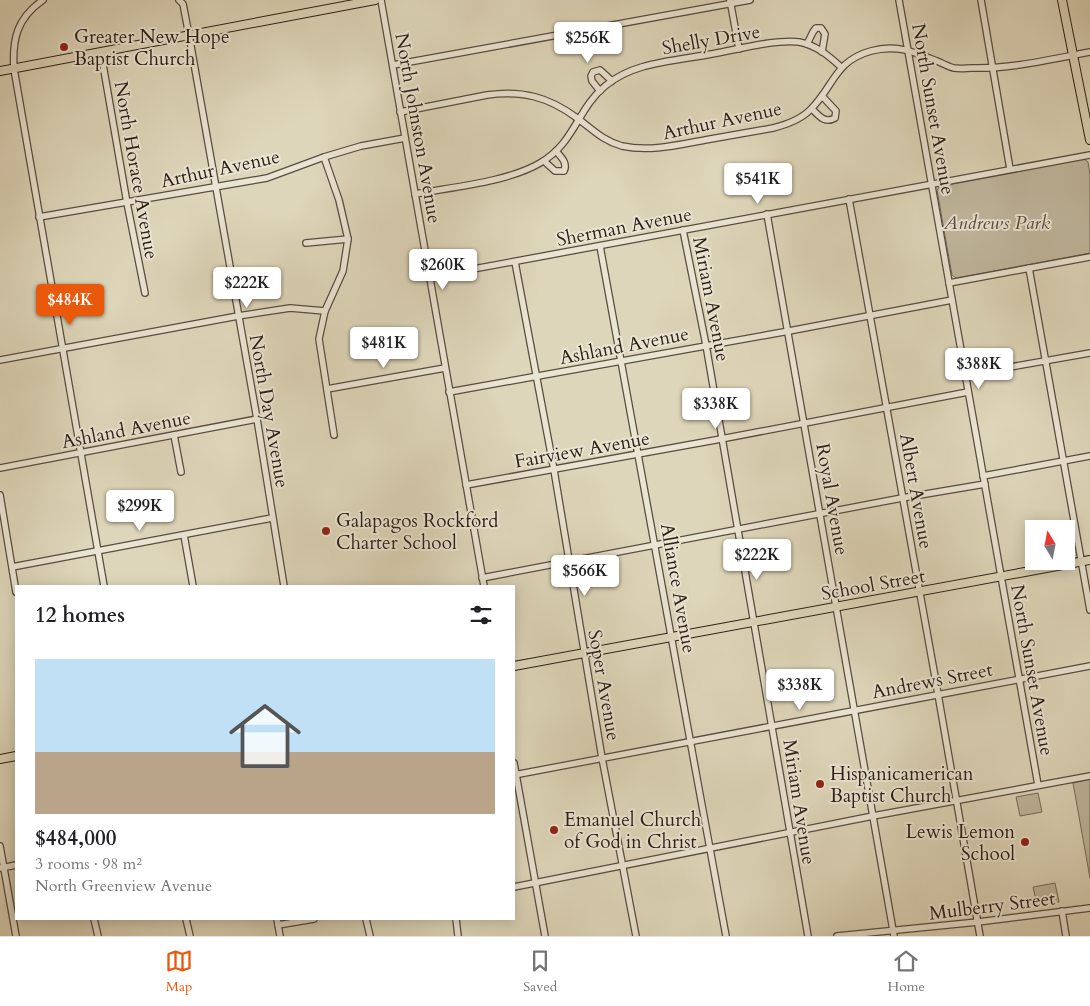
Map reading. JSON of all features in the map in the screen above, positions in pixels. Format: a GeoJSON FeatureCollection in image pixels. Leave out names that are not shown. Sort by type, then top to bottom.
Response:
{"type":"FeatureCollection","features":[{"type":"Feature","properties":{"kind":"main road"},"geometry":{"type":"LineString","coordinates":[[0,71],[375,0]]}},
{"type":"Feature","properties":{"kind":"main road"},"geometry":{"type":"LineString","coordinates":[[1062,0],[1090,140]]}},
{"type":"Feature","properties":{"kind":"main road","name":"School Street"},"geometry":{"type":"LineString","coordinates":[[515,666],[1086,560]]}},
{"type":"Feature","properties":{"kind":"main road"},"geometry":{"type":"LineString","coordinates":[[0,759],[15,756]]}},
{"type":"Feature","properties":{"kind":"street"},"geometry":{"type":"LineString","coordinates":[[43,0],[37,2],[22,22],[15,37],[14,69],[104,585]]}},
{"type":"Feature","properties":{"kind":"street","name":"North Johnston Avenue"},"geometry":{"type":"LineString","coordinates":[[381,0],[484,585]]}},
{"type":"Feature","properties":{"kind":"street"},"geometry":{"type":"LineString","coordinates":[[393,65],[730,2],[750,0]]}},
{"type":"Feature","properties":{"kind":"street","name":"North Sunset Avenue"},"geometry":{"type":"LineString","coordinates":[[899,0],[1038,784]]}},
{"type":"Feature","properties":{"kind":"street"},"geometry":{"type":"LineString","coordinates":[[981,0],[1010,169]]}},
{"type":"Feature","properties":{"kind":"street","name":"North Day Avenue"},"geometry":{"type":"LineString","coordinates":[[182,1],[257,419],[284,585]]}},
{"type":"Feature","properties":{"kind":"street"},"geometry":{"type":"LineString","coordinates":[[730,2],[738,49]]}},
{"type":"Feature","properties":{"kind":"street"},"geometry":{"type":"LineString","coordinates":[[807,44],[815,29],[823,29],[825,37],[822,52]]}},
{"type":"Feature","properties":{"kind":"street","name":"Shelly Drive"},"geometry":{"type":"LineString","coordinates":[[415,194],[510,176],[523,172],[544,161],[567,140],[579,119],[600,91],[624,74],[643,67],[786,42],[807,44],[829,56],[841,67]]}},
{"type":"Feature","properties":{"kind":"street","name":"Arthur Avenue"},"geometry":{"type":"LineString","coordinates":[[400,112],[487,95],[514,93],[530,95],[545,100],[579,119],[606,140],[622,146],[649,149],[781,126],[812,109],[841,67],[858,55],[874,50],[908,49],[954,68],[993,68],[1090,52]]}},
{"type":"Feature","properties":{"kind":"street","name":"North Horace Avenue"},"geometry":{"type":"LineString","coordinates":[[101,52],[127,203],[145,293]]}},
{"type":"Feature","properties":{"kind":"street"},"geometry":{"type":"LineString","coordinates":[[600,91],[592,81],[591,76],[593,72],[600,70],[612,81]]}},
{"type":"Feature","properties":{"kind":"street"},"geometry":{"type":"LineString","coordinates":[[812,109],[824,120],[830,121],[836,118],[836,111],[822,96]]}},
{"type":"Feature","properties":{"kind":"street","name":"Arthur Avenue"},"geometry":{"type":"LineString","coordinates":[[39,217],[267,178],[324,157],[361,146],[405,138]]}},
{"type":"Feature","properties":{"kind":"street"},"geometry":{"type":"LineString","coordinates":[[544,161],[555,171],[564,170],[566,168],[564,161],[556,151]]}},
{"type":"Feature","properties":{"kind":"street","name":"Sherman Avenue"},"geometry":{"type":"LineString","coordinates":[[430,276],[515,262],[1090,155]]}},
{"type":"Feature","properties":{"kind":"street"},"geometry":{"type":"LineString","coordinates":[[324,157],[339,200],[348,239],[344,271],[325,312],[319,339],[334,435]]}},
{"type":"Feature","properties":{"kind":"street","name":"Albert Avenue"},"geometry":{"type":"LineString","coordinates":[[849,199],[888,407],[902,498],[980,936]]}},
{"type":"Feature","properties":{"kind":"street","name":"Royal Avenue"},"geometry":{"type":"LineString","coordinates":[[767,214],[894,933]]}},
{"type":"Feature","properties":{"kind":"street","name":"Miriam Avenue"},"geometry":{"type":"LineString","coordinates":[[683,230],[706,345],[808,936]]}},
{"type":"Feature","properties":{"kind":"street"},"geometry":{"type":"LineString","coordinates":[[306,243],[348,239]]}},
{"type":"Feature","properties":{"kind":"street","name":"Alliance Avenue"},"geometry":{"type":"LineString","coordinates":[[600,246],[657,545],[690,742],[726,936]]}},
{"type":"Feature","properties":{"kind":"street"},"geometry":{"type":"LineString","coordinates":[[949,283],[1090,257]]}},
{"type":"Feature","properties":{"kind":"street","name":"Soper Avenue"},"geometry":{"type":"LineString","coordinates":[[515,262],[554,470],[602,758],[636,936]]}},
{"type":"Feature","properties":{"kind":"street"},"geometry":{"type":"LineString","coordinates":[[1029,268],[1063,462],[1086,560],[1090,610]]}},
{"type":"Feature","properties":{"kind":"street","name":"Ashland Avenue"},"geometry":{"type":"LineString","coordinates":[[449,392],[952,300]]}},
{"type":"Feature","properties":{"kind":"street"},"geometry":{"type":"LineString","coordinates":[[0,360],[290,308],[325,312]]}},
{"type":"Feature","properties":{"kind":"street"},"geometry":{"type":"LineString","coordinates":[[966,375],[1090,353]]}},
{"type":"Feature","properties":{"kind":"street"},"geometry":{"type":"LineString","coordinates":[[327,389],[445,368]]}},
{"type":"Feature","properties":{"kind":"street","name":"Fairview Avenue"},"geometry":{"type":"LineString","coordinates":[[466,485],[968,392]]}},
{"type":"Feature","properties":{"kind":"street","name":"Ashland Avenue"},"geometry":{"type":"LineString","coordinates":[[0,468],[257,419]]}},
{"type":"Feature","properties":{"kind":"street"},"geometry":{"type":"LineString","coordinates":[[174,435],[181,472]]}},
{"type":"Feature","properties":{"kind":"street"},"geometry":{"type":"LineString","coordinates":[[983,476],[1090,456]]}},
{"type":"Feature","properties":{"kind":"street"},"geometry":{"type":"LineString","coordinates":[[482,578],[820,513],[985,484]]}},
{"type":"Feature","properties":{"kind":"street"},"geometry":{"type":"LineString","coordinates":[[0,495],[15,586]]}},
{"type":"Feature","properties":{"kind":"street"},"geometry":{"type":"LineString","coordinates":[[12,567],[272,518]]}},
{"type":"Feature","properties":{"kind":"street"},"geometry":{"type":"LineString","coordinates":[[184,535],[193,585]]}},
{"type":"Feature","properties":{"kind":"street","name":"Andrews Street"},"geometry":{"type":"LineString","coordinates":[[515,774],[1090,666]]}},
{"type":"Feature","properties":{"kind":"street"},"geometry":{"type":"LineString","coordinates":[[515,774],[545,936]]}},
{"type":"Feature","properties":{"kind":"street"},"geometry":{"type":"LineString","coordinates":[[515,887],[1038,784],[1090,776]]}},
{"type":"Feature","properties":{"kind":"street"},"geometry":{"type":"LineString","coordinates":[[0,846],[2,868],[16,936]]}},
{"type":"Feature","properties":{"kind":"street"},"geometry":{"type":"LineString","coordinates":[[2,868],[15,866]]}},
{"type":"Feature","properties":{"kind":"street","name":"Mulberry Street"},"geometry":{"type":"LineString","coordinates":[[837,936],[894,933],[1090,908]]}},
{"type":"Feature","properties":{"kind":"street"},"geometry":{"type":"LineString","coordinates":[[1062,911],[1066,936]]}},
{"type":"Feature","properties":{"kind":"street"},"geometry":{"type":"LineString","coordinates":[[94,920],[98,936]]}},
{"type":"Feature","properties":{"kind":"street"},"geometry":{"type":"LineString","coordinates":[[186,920],[190,936]]}},
{"type":"Feature","properties":{"kind":"street"},"geometry":{"type":"LineString","coordinates":[[280,936],[277,922],[302,920]]}},
{"type":"Feature","properties":{"kind":"street"},"geometry":{"type":"LineString","coordinates":[[366,920],[370,936]]}},
{"type":"Feature","properties":{"kind":"street"},"geometry":{"type":"LineString","coordinates":[[456,920],[458,936]]}},
{"type":"Feature","properties":{"kind":"green space","name":"Andrews Park"},"geometry":{"type":"Polygon","coordinates":[[[1084,159],[1088,162],[1090,175],[1090,253],[956,278],[952,275],[937,190],[940,186],[1084,159]]]}},
{"type":"Feature","properties":{"kind":"green space"},"geometry":{"type":"Polygon","coordinates":[[[1090,779],[1090,878],[1073,783],[1090,779]]]}},
{"type":"Feature","properties":{"kind":"green space"},"geometry":{"type":"Polygon","coordinates":[[[1038,793],[1042,812],[1020,816],[1016,797],[1038,793]]]}},
{"type":"Feature","properties":{"kind":"green space"},"geometry":{"type":"Polygon","coordinates":[[[1055,883],[1059,902],[1037,905],[1033,887],[1055,883]]]}},
{"type":"Feature","properties":{"kind":"place","name":"Greater New Hope Baptist Church"},"geometry":{"type":"Point","coordinates":[64,47]}},
{"type":"Feature","properties":{"kind":"place","name":"Galapagos Rockford Charter School"},"geometry":{"type":"Point","coordinates":[326,531]}},
{"type":"Feature","properties":{"kind":"place","name":"Hispanicamerican Baptist Church"},"geometry":{"type":"Point","coordinates":[820,784]}},
{"type":"Feature","properties":{"kind":"place","name":"Emanuel Church of God in Christ"},"geometry":{"type":"Point","coordinates":[554,830]}},
{"type":"Feature","properties":{"kind":"place","name":"Lewis Lemon School"},"geometry":{"type":"Point","coordinates":[1025,842]}}]}
